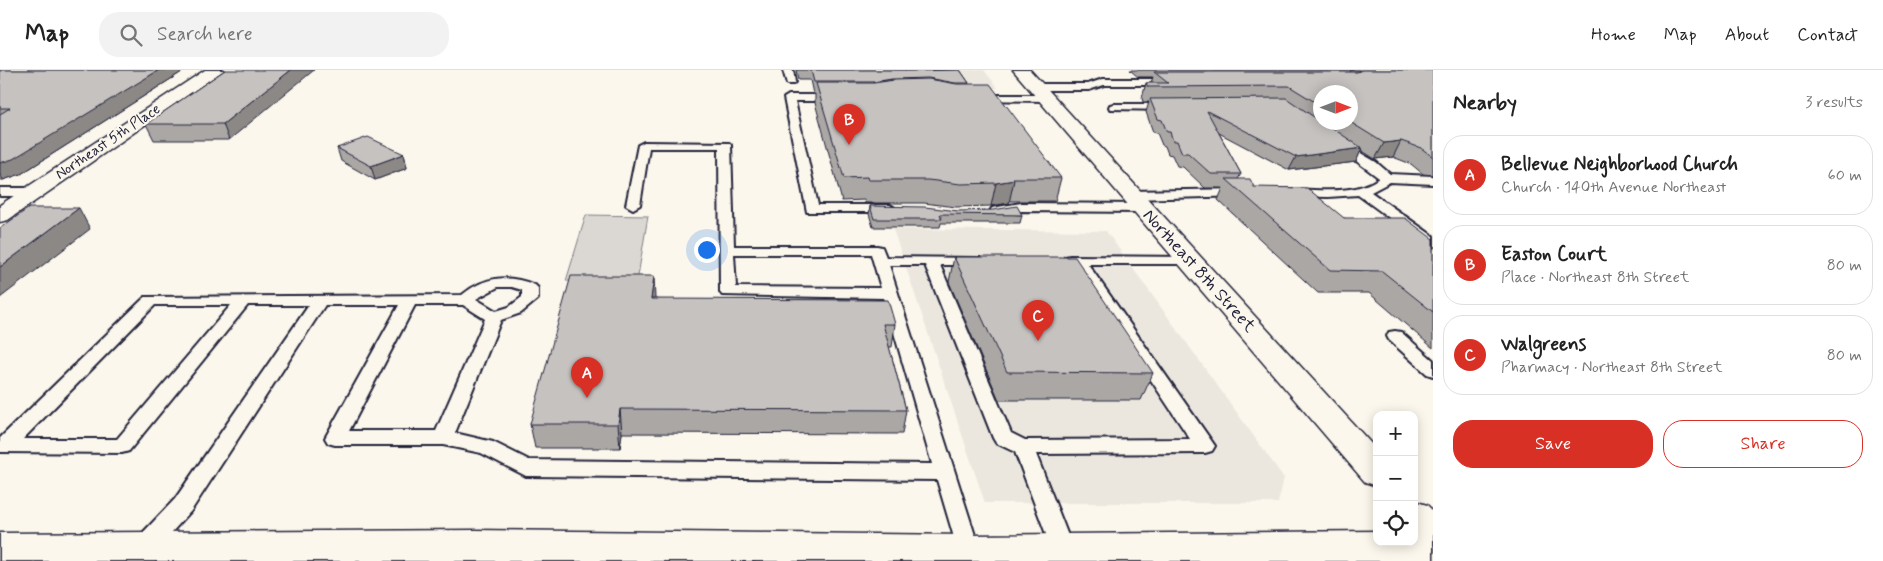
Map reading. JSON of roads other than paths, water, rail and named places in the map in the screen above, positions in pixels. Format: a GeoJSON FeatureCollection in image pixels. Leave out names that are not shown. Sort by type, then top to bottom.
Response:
{"type":"FeatureCollection","features":[{"type":"Feature","properties":{"kind":"street","name":"Northeast 5th Place"},"geometry":{"type":"LineString","coordinates":[[0,214],[216,70]]}},
{"type":"Feature","properties":{"kind":"street","name":"Northeast 8th Street"},"geometry":{"type":"LineString","coordinates":[[1021,70],[1373,468]]}},
{"type":"Feature","properties":{"kind":"street"},"geometry":{"type":"LineString","coordinates":[[1418,520],[1433,537]]}},
{"type":"Feature","properties":{"kind":"street"},"geometry":{"type":"LineString","coordinates":[[0,549],[137,555],[475,546],[775,554],[1433,546]]}},
{"type":"Feature","properties":{"kind":"lane"},"geometry":{"type":"LineString","coordinates":[[788,70],[790,82]]}},
{"type":"Feature","properties":{"kind":"lane"},"geometry":{"type":"LineString","coordinates":[[970,98],[1041,93],[1089,87],[1099,79],[1182,82]]}},
{"type":"Feature","properties":{"kind":"lane"},"geometry":{"type":"LineString","coordinates":[[844,98],[790,98],[812,209],[906,209]]}},
{"type":"Feature","properties":{"kind":"lane"},"geometry":{"type":"LineString","coordinates":[[1114,107],[1183,107]]}},
{"type":"Feature","properties":{"kind":"lane"},"geometry":{"type":"LineString","coordinates":[[1332,138],[1372,165],[1387,178],[1433,180]]}},
{"type":"Feature","properties":{"kind":"lane"},"geometry":{"type":"LineString","coordinates":[[633,205],[644,145],[725,145],[728,292],[890,293]]}},
{"type":"Feature","properties":{"kind":"lane"},"geometry":{"type":"LineString","coordinates":[[1273,193],[1362,192],[1379,186],[1387,178]]}},
{"type":"Feature","properties":{"kind":"lane"},"geometry":{"type":"LineString","coordinates":[[0,192],[33,192]]}},
{"type":"Feature","properties":{"kind":"lane"},"geometry":{"type":"LineString","coordinates":[[1362,192],[1433,243]]}},
{"type":"Feature","properties":{"kind":"lane"},"geometry":{"type":"LineString","coordinates":[[982,212],[1021,207],[1136,202],[1254,193]]}},
{"type":"Feature","properties":{"kind":"lane"},"geometry":{"type":"LineString","coordinates":[[727,250],[877,250],[969,551]]}},
{"type":"Feature","properties":{"kind":"lane"},"geometry":{"type":"LineString","coordinates":[[880,261],[990,260]]}},
{"type":"Feature","properties":{"kind":"lane"},"geometry":{"type":"LineString","coordinates":[[1059,260],[1188,260]]}},
{"type":"Feature","properties":{"kind":"lane"},"geometry":{"type":"LineString","coordinates":[[931,261],[1003,438],[1023,448],[1205,446],[1078,260]]}},
{"type":"Feature","properties":{"kind":"lane"},"geometry":{"type":"LineString","coordinates":[[443,438],[494,317],[515,310],[530,299],[530,288],[516,281],[496,282],[478,289],[466,300]]}},
{"type":"Feature","properties":{"kind":"lane"},"geometry":{"type":"LineString","coordinates":[[410,299],[335,438],[443,438],[486,447],[526,468],[944,472]]}},
{"type":"Feature","properties":{"kind":"lane"},"geometry":{"type":"LineString","coordinates":[[243,301],[122,446],[4,446],[151,300],[466,300],[494,317]]}},
{"type":"Feature","properties":{"kind":"lane"},"geometry":{"type":"LineString","coordinates":[[137,555],[183,505],[320,300]]}},
{"type":"Feature","properties":{"kind":"lane"},"geometry":{"type":"LineString","coordinates":[[1395,336],[1433,370]]}},
{"type":"Feature","properties":{"kind":"lane"},"geometry":{"type":"LineString","coordinates":[[1023,448],[1064,551]]}},
{"type":"Feature","properties":{"kind":"place","name":"Easton Court"},"geometry":{"type":"Point","coordinates":[849,145]}},
{"type":"Feature","properties":{"kind":"place","name":"Walgreens"},"geometry":{"type":"Point","coordinates":[1038,341]}},
{"type":"Feature","properties":{"kind":"place","name":"Bellevue Neighborhood Church"},"geometry":{"type":"Point","coordinates":[587,398]}}]}
